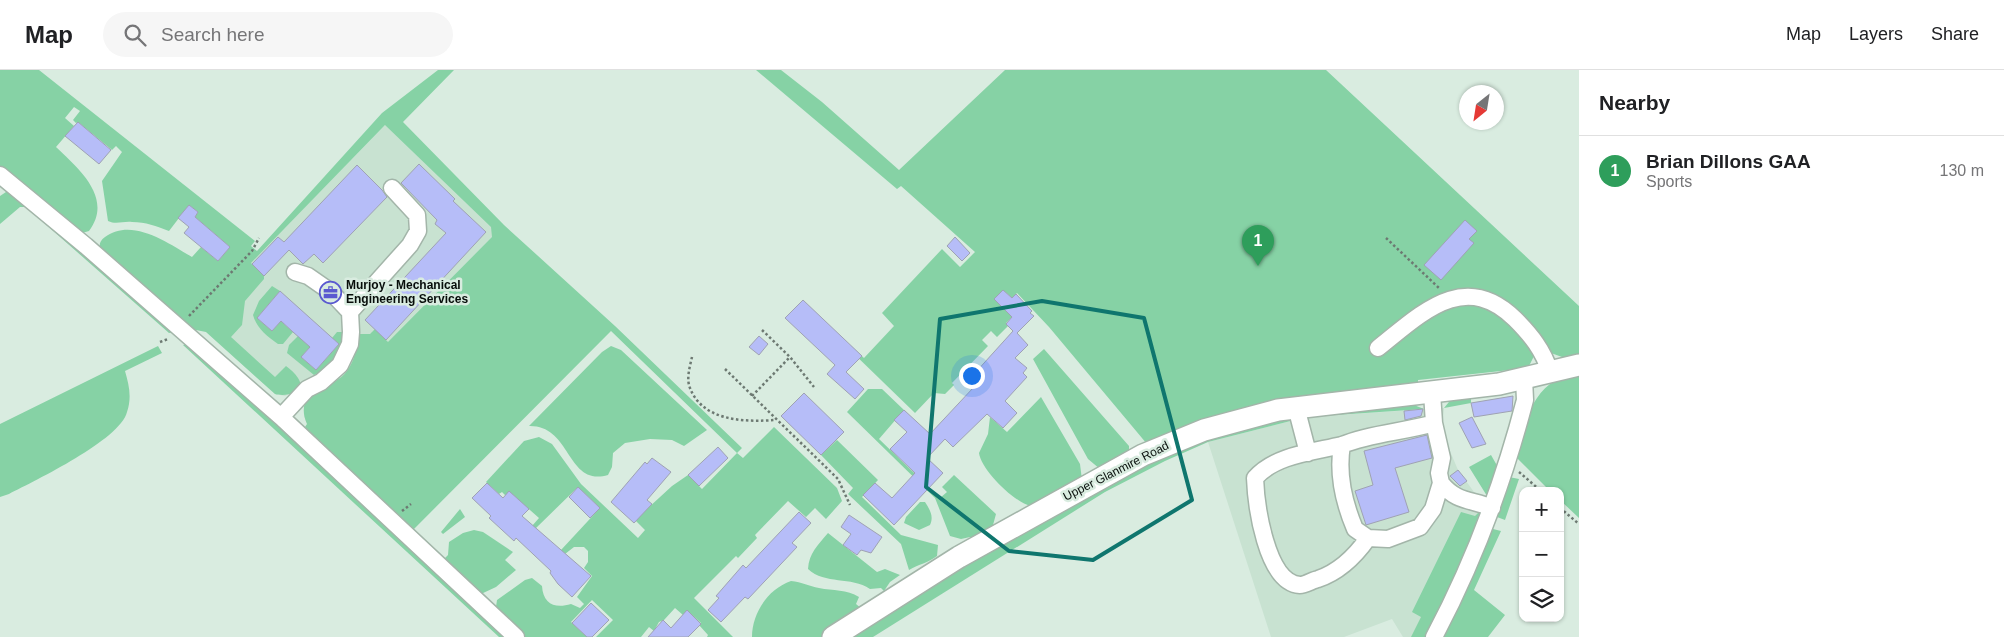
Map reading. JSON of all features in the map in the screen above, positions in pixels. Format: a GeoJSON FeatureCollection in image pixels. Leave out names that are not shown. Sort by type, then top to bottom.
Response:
{"type":"FeatureCollection","features":[{"type":"Feature","properties":{"kind":"main road","name":"Upper Glanmire Road"},"geometry":{"type":"LineString","coordinates":[[833,637],[959,557],[1143,455],[1204,430],[1296,407],[1432,393],[1524,379],[1579,365]]}},
{"type":"Feature","properties":{"kind":"street"},"geometry":{"type":"LineString","coordinates":[[0,175],[86,246],[281,417],[516,637]]}},
{"type":"Feature","properties":{"kind":"street"},"geometry":{"type":"LineString","coordinates":[[281,417],[307,389],[321,382],[340,365],[350,344],[350,312],[410,246],[418,231],[417,215],[392,188]]}},
{"type":"Feature","properties":{"kind":"street"},"geometry":{"type":"LineString","coordinates":[[295,272],[316,281],[331,292],[350,312]]}},
{"type":"Feature","properties":{"kind":"street"},"geometry":{"type":"LineString","coordinates":[[1378,348],[1428,309],[1448,299],[1481,297],[1505,309],[1536,343],[1546,357],[1550,372]]}},
{"type":"Feature","properties":{"kind":"street"},"geometry":{"type":"LineString","coordinates":[[1434,637],[1476,553],[1492,508],[1525,400],[1524,379]]}},
{"type":"Feature","properties":{"kind":"street"},"geometry":{"type":"LineString","coordinates":[[1342,445],[1339,460],[1340,478],[1355,529],[1368,538],[1388,539],[1420,527],[1433,509],[1441,483],[1442,458],[1434,423],[1432,393]]}},
{"type":"Feature","properties":{"kind":"street"},"geometry":{"type":"LineString","coordinates":[[1296,407],[1308,454]]}},
{"type":"Feature","properties":{"kind":"street"},"geometry":{"type":"LineString","coordinates":[[1368,538],[1357,553],[1326,576],[1300,585],[1286,579],[1273,562],[1256,502],[1255,478],[1265,467],[1342,445],[1356,439],[1406,431],[1434,423]]}},
{"type":"Feature","properties":{"kind":"street"},"geometry":{"type":"LineString","coordinates":[[1441,483],[1448,492],[1463,501],[1483,504],[1492,508]]}},
{"type":"Feature","properties":{"kind":"path"},"geometry":{"type":"LineString","coordinates":[[191,314],[252,251],[259,238]]}},
{"type":"Feature","properties":{"kind":"path"},"geometry":{"type":"LineString","coordinates":[[1386,238],[1442,290],[1448,299]]}},
{"type":"Feature","properties":{"kind":"path"},"geometry":{"type":"LineString","coordinates":[[762,330],[790,357],[814,386]]}},
{"type":"Feature","properties":{"kind":"path"},"geometry":{"type":"LineString","coordinates":[[692,357],[689,387],[696,399],[707,408],[726,418],[743,422],[776,420]]}},
{"type":"Feature","properties":{"kind":"path"},"geometry":{"type":"LineString","coordinates":[[752,396],[790,357]]}},
{"type":"Feature","properties":{"kind":"path"},"geometry":{"type":"LineString","coordinates":[[725,369],[838,480],[850,505]]}},
{"type":"Feature","properties":{"kind":"path"},"geometry":{"type":"LineString","coordinates":[[1520,473],[1536,487]]}},
{"type":"Feature","properties":{"kind":"path"},"geometry":{"type":"LineString","coordinates":[[1564,511],[1579,524]]}},
{"type":"Feature","properties":{"kind":"highlighted area"},"geometry":{"type":"Polygon","coordinates":[[[1042,301],[1144,318],[1192,500],[1093,560],[1009,551],[926,487],[940,319],[1042,301]]]}},
{"type":"Feature","properties":{"kind":"shaded area","name":"Murjoy - Mechanical Engineering Services"},"geometry":{"type":"Polygon","coordinates":[[[390,120],[501,229],[307,424],[304,416],[304,406],[308,399],[298,390],[285,396],[275,394],[194,321],[390,120]]]}},
{"type":"Feature","properties":{"kind":"shaded area"},"geometry":{"type":"Polygon","coordinates":[[[1444,408],[1442,432],[1458,470],[1474,492],[1485,499],[1484,517],[1424,637],[1403,637],[1392,619],[1344,637],[1271,637],[1208,442],[1306,417],[1444,408]]]}},
{"type":"Feature","properties":{"kind":"green space"},"geometry":{"type":"Polygon","coordinates":[[[0,70],[39,70],[255,241],[251,246],[257,251],[382,113],[438,70],[454,70],[403,122],[504,225],[615,326],[742,448],[737,453],[611,331],[413,530],[314,438],[305,427],[307,424],[304,412],[305,404],[309,397],[341,378],[347,371],[355,353],[358,334],[370,334],[375,329],[388,342],[492,237],[491,227],[385,125],[251,263],[264,276],[264,279],[245,301],[242,325],[231,337],[275,377],[286,366],[297,376],[300,383],[298,390],[284,395],[275,394],[206,332],[191,329],[102,254],[100,245],[105,237],[127,230],[150,234],[192,257],[201,247],[218,261],[230,247],[195,217],[198,212],[189,205],[169,231],[142,223],[114,223],[108,221],[102,181],[122,152],[116,146],[112,150],[78,122],[76,123],[73,120],[80,111],[74,107],[65,118],[74,126],[56,147],[83,174],[95,195],[96,219],[89,231],[82,233],[0,170],[0,70]]]}},
{"type":"Feature","properties":{"kind":"green space"},"geometry":{"type":"Polygon","coordinates":[[[756,70],[781,70],[822,102],[899,170],[1005,70],[1326,70],[1579,306],[1579,357],[1562,357],[1551,353],[1535,354],[1528,368],[1418,380],[1418,386],[1147,444],[1049,327],[1017,293],[1012,298],[1003,290],[994,299],[1012,317],[1006,323],[1008,326],[997,337],[991,331],[982,340],[988,346],[952,383],[954,385],[945,394],[934,393],[915,413],[849,349],[851,346],[864,358],[894,326],[882,313],[942,249],[960,267],[975,252],[901,186],[897,189],[756,70]]]}},
{"type":"Feature","properties":{"kind":"green space"},"geometry":{"type":"Polygon","coordinates":[[[9,190],[175,332],[169,333],[26,207],[20,207],[0,224],[0,196],[9,190]]]}},
{"type":"Feature","properties":{"kind":"green space"},"geometry":{"type":"Polygon","coordinates":[[[272,286],[280,291],[257,318],[272,331],[287,314],[290,317],[284,324],[293,332],[283,344],[278,344],[263,332],[253,315],[259,301],[272,286]]]}},
{"type":"Feature","properties":{"kind":"green space"},"geometry":{"type":"Polygon","coordinates":[[[337,332],[345,332],[339,351],[331,363],[314,375],[287,353],[289,345],[298,336],[316,340],[301,357],[316,370],[339,344],[332,338],[337,332]]]}},
{"type":"Feature","properties":{"kind":"green space"},"geometry":{"type":"Polygon","coordinates":[[[192,343],[507,637],[499,637],[183,345],[192,343]]]}},
{"type":"Feature","properties":{"kind":"green space"},"geometry":{"type":"Polygon","coordinates":[[[158,346],[162,353],[125,371],[128,381],[129,407],[121,423],[109,435],[76,458],[0,497],[0,424],[158,346]]]}},
{"type":"Feature","properties":{"kind":"green space"},"geometry":{"type":"Polygon","coordinates":[[[611,346],[621,350],[707,430],[684,446],[672,440],[650,439],[625,443],[613,453],[612,467],[608,475],[594,476],[584,472],[576,465],[554,435],[543,428],[529,426],[602,352],[611,346]]]}},
{"type":"Feature","properties":{"kind":"green space"},"geometry":{"type":"Polygon","coordinates":[[[1044,349],[1129,446],[1129,454],[1100,469],[1088,459],[1033,359],[1044,349]]]}},
{"type":"Feature","properties":{"kind":"green space"},"geometry":{"type":"Polygon","coordinates":[[[1579,374],[1579,518],[1564,504],[1564,487],[1546,487],[1516,457],[1527,418],[1536,399],[1542,391],[1560,379],[1579,374]]]}},
{"type":"Feature","properties":{"kind":"green space"},"geometry":{"type":"Polygon","coordinates":[[[868,389],[882,389],[904,410],[879,439],[940,498],[947,492],[942,487],[954,475],[996,514],[993,525],[996,528],[973,540],[970,537],[961,539],[950,536],[935,498],[847,412],[868,389]]]}},
{"type":"Feature","properties":{"kind":"green space"},"geometry":{"type":"Polygon","coordinates":[[[1041,397],[1080,464],[1082,480],[1031,506],[1016,499],[1000,485],[986,468],[979,453],[988,434],[990,417],[1007,432],[1041,397]]]}},
{"type":"Feature","properties":{"kind":"green space"},"geometry":{"type":"Polygon","coordinates":[[[1453,397],[1471,397],[1471,403],[1444,408],[1453,397]]]}},
{"type":"Feature","properties":{"kind":"green space"},"geometry":{"type":"Polygon","coordinates":[[[1409,403],[1424,409],[1306,417],[1208,442],[1165,461],[1105,492],[873,637],[850,637],[898,603],[1106,482],[1209,437],[1297,414],[1409,403]]]}},
{"type":"Feature","properties":{"kind":"green space"},"geometry":{"type":"Polygon","coordinates":[[[774,427],[837,488],[842,501],[826,519],[815,508],[806,517],[788,501],[755,535],[757,538],[738,558],[736,556],[694,598],[733,637],[707,637],[708,635],[699,625],[701,623],[688,611],[683,615],[675,608],[664,620],[659,622],[654,631],[649,627],[641,637],[596,637],[613,620],[592,600],[571,622],[587,637],[525,637],[501,616],[496,607],[497,600],[525,580],[532,578],[542,586],[547,601],[551,604],[560,606],[571,604],[580,608],[584,604],[577,597],[592,576],[584,568],[588,562],[588,551],[584,547],[574,547],[565,554],[561,550],[600,508],[578,487],[535,529],[532,526],[539,518],[513,495],[509,499],[502,492],[499,494],[486,482],[524,441],[539,437],[552,444],[581,484],[638,538],[645,530],[635,520],[672,486],[688,475],[702,489],[737,453],[743,458],[774,427]]]}},
{"type":"Feature","properties":{"kind":"green space"},"geometry":{"type":"Polygon","coordinates":[[[837,440],[878,480],[862,497],[901,535],[938,545],[937,556],[909,570],[901,544],[848,494],[853,488],[821,455],[837,440]]]}},
{"type":"Feature","properties":{"kind":"green space"},"geometry":{"type":"Polygon","coordinates":[[[1491,455],[1499,469],[1487,496],[1469,467],[1491,455]]]}},
{"type":"Feature","properties":{"kind":"green space"},"geometry":{"type":"Polygon","coordinates":[[[1509,477],[1519,479],[1505,520],[1497,517],[1509,477]]]}},
{"type":"Feature","properties":{"kind":"green space"},"geometry":{"type":"Polygon","coordinates":[[[920,502],[925,502],[930,510],[932,519],[930,525],[919,530],[904,523],[906,517],[920,502]]]}},
{"type":"Feature","properties":{"kind":"green space"},"geometry":{"type":"Polygon","coordinates":[[[460,509],[465,517],[443,534],[441,532],[460,509]]]}},
{"type":"Feature","properties":{"kind":"green space"},"geometry":{"type":"Polygon","coordinates":[[[1480,511],[1484,517],[1429,637],[1411,637],[1421,617],[1412,612],[1461,512],[1475,516],[1480,511]]]}},
{"type":"Feature","properties":{"kind":"green space"},"geometry":{"type":"Polygon","coordinates":[[[1493,529],[1501,531],[1474,590],[1505,615],[1488,637],[1442,637],[1493,529]]]}},
{"type":"Feature","properties":{"kind":"green space"},"geometry":{"type":"Polygon","coordinates":[[[474,530],[483,532],[513,552],[505,560],[516,570],[496,587],[481,594],[442,561],[448,555],[449,542],[463,533],[474,530]]]}},
{"type":"Feature","properties":{"kind":"green space"},"geometry":{"type":"Polygon","coordinates":[[[828,533],[877,572],[885,569],[900,575],[890,582],[884,591],[881,588],[870,589],[863,585],[830,579],[815,574],[808,569],[810,558],[828,533]]]}},
{"type":"Feature","properties":{"kind":"green space"},"geometry":{"type":"Polygon","coordinates":[[[791,581],[854,594],[859,597],[856,604],[862,609],[821,637],[752,637],[755,619],[763,603],[775,590],[791,581]]]}},
{"type":"Feature","properties":{"kind":"building"},"geometry":{"type":"Polygon","coordinates":[[[78,122],[111,150],[99,164],[65,136],[78,122]]]}},
{"type":"Feature","properties":{"kind":"building"},"geometry":{"type":"Polygon","coordinates":[[[419,164],[455,199],[453,201],[486,232],[386,340],[365,320],[446,233],[435,224],[437,220],[401,183],[419,164]]]}},
{"type":"Feature","properties":{"kind":"building"},"geometry":{"type":"Polygon","coordinates":[[[357,165],[387,197],[323,263],[314,254],[303,264],[289,250],[264,276],[252,264],[278,237],[284,242],[357,165]]]}},
{"type":"Feature","properties":{"kind":"building"},"geometry":{"type":"Polygon","coordinates":[[[189,205],[198,212],[195,217],[230,247],[218,261],[184,233],[189,227],[178,218],[189,205]]]}},
{"type":"Feature","properties":{"kind":"building"},"geometry":{"type":"Polygon","coordinates":[[[1465,220],[1477,231],[1469,239],[1474,243],[1441,280],[1424,265],[1465,220]]]}},
{"type":"Feature","properties":{"kind":"building"},"geometry":{"type":"Polygon","coordinates":[[[955,237],[970,253],[962,261],[947,246],[955,237]]]}},
{"type":"Feature","properties":{"kind":"building"},"geometry":{"type":"Polygon","coordinates":[[[1003,290],[1012,298],[1016,294],[1032,311],[1030,313],[1034,316],[1017,333],[1028,345],[1015,358],[1027,368],[1023,373],[1027,377],[1005,401],[1017,413],[1003,428],[987,414],[953,447],[945,439],[927,458],[943,473],[894,525],[863,495],[875,483],[892,498],[915,473],[890,449],[907,432],[894,420],[904,410],[930,434],[973,388],[971,386],[980,377],[975,373],[1013,331],[1006,324],[1012,317],[994,299],[1003,290]]]}},
{"type":"Feature","properties":{"kind":"building"},"geometry":{"type":"Polygon","coordinates":[[[280,291],[339,344],[316,370],[301,357],[310,347],[281,321],[272,331],[257,318],[280,291]]]}},
{"type":"Feature","properties":{"kind":"building"},"geometry":{"type":"Polygon","coordinates":[[[803,300],[862,356],[846,372],[864,389],[855,399],[827,374],[835,365],[785,318],[803,300]]]}},
{"type":"Feature","properties":{"kind":"building"},"geometry":{"type":"Polygon","coordinates":[[[759,336],[768,344],[759,355],[749,347],[759,336]]]}},
{"type":"Feature","properties":{"kind":"building"},"geometry":{"type":"Polygon","coordinates":[[[804,393],[844,432],[821,455],[781,416],[804,393]]]}},
{"type":"Feature","properties":{"kind":"building"},"geometry":{"type":"Polygon","coordinates":[[[1513,396],[1512,411],[1474,417],[1471,403],[1513,396]]]}},
{"type":"Feature","properties":{"kind":"building"},"geometry":{"type":"Polygon","coordinates":[[[1423,409],[1421,416],[1405,420],[1404,411],[1423,409]]]}},
{"type":"Feature","properties":{"kind":"building"},"geometry":{"type":"Polygon","coordinates":[[[1472,417],[1486,444],[1472,448],[1459,423],[1472,417]]]}},
{"type":"Feature","properties":{"kind":"building"},"geometry":{"type":"Polygon","coordinates":[[[1427,435],[1432,458],[1395,468],[1409,512],[1366,525],[1355,491],[1373,485],[1364,451],[1427,435]]]}},
{"type":"Feature","properties":{"kind":"building"},"geometry":{"type":"Polygon","coordinates":[[[718,447],[728,458],[699,486],[688,475],[718,447]]]}},
{"type":"Feature","properties":{"kind":"building"},"geometry":{"type":"Polygon","coordinates":[[[652,458],[671,472],[647,500],[652,504],[634,523],[611,502],[645,462],[647,464],[652,458]]]}},
{"type":"Feature","properties":{"kind":"building"},"geometry":{"type":"Polygon","coordinates":[[[1458,470],[1467,481],[1460,486],[1450,476],[1458,470]]]}},
{"type":"Feature","properties":{"kind":"building"},"geometry":{"type":"Polygon","coordinates":[[[487,483],[503,498],[509,491],[529,509],[522,516],[591,576],[572,597],[558,584],[550,573],[551,571],[516,538],[514,541],[489,518],[491,516],[472,498],[487,483]]]}},
{"type":"Feature","properties":{"kind":"building"},"geometry":{"type":"Polygon","coordinates":[[[578,487],[600,508],[590,518],[569,497],[578,487]]]}},
{"type":"Feature","properties":{"kind":"building"},"geometry":{"type":"Polygon","coordinates":[[[799,512],[811,523],[792,543],[797,547],[748,599],[745,597],[721,622],[708,610],[719,598],[716,596],[743,565],[746,568],[799,512]]]}},
{"type":"Feature","properties":{"kind":"building"},"geometry":{"type":"Polygon","coordinates":[[[849,515],[882,537],[871,553],[861,550],[857,555],[843,545],[851,534],[841,527],[849,515]]]}},
{"type":"Feature","properties":{"kind":"building"},"geometry":{"type":"Polygon","coordinates":[[[591,603],[609,620],[592,637],[587,637],[572,623],[591,603]]]}},
{"type":"Feature","properties":{"kind":"building"},"geometry":{"type":"Polygon","coordinates":[[[687,610],[701,624],[688,637],[648,637],[663,620],[671,628],[687,610]]]}},
{"type":"Feature","properties":{"kind":"place","name":"Brian Dillons GAA"},"geometry":{"type":"Point","coordinates":[1258,266]}},
{"type":"Feature","properties":{"kind":"place","name":"Murjoy - Mechanical Engineering Services"},"geometry":{"type":"Point","coordinates":[330,292]}}]}
